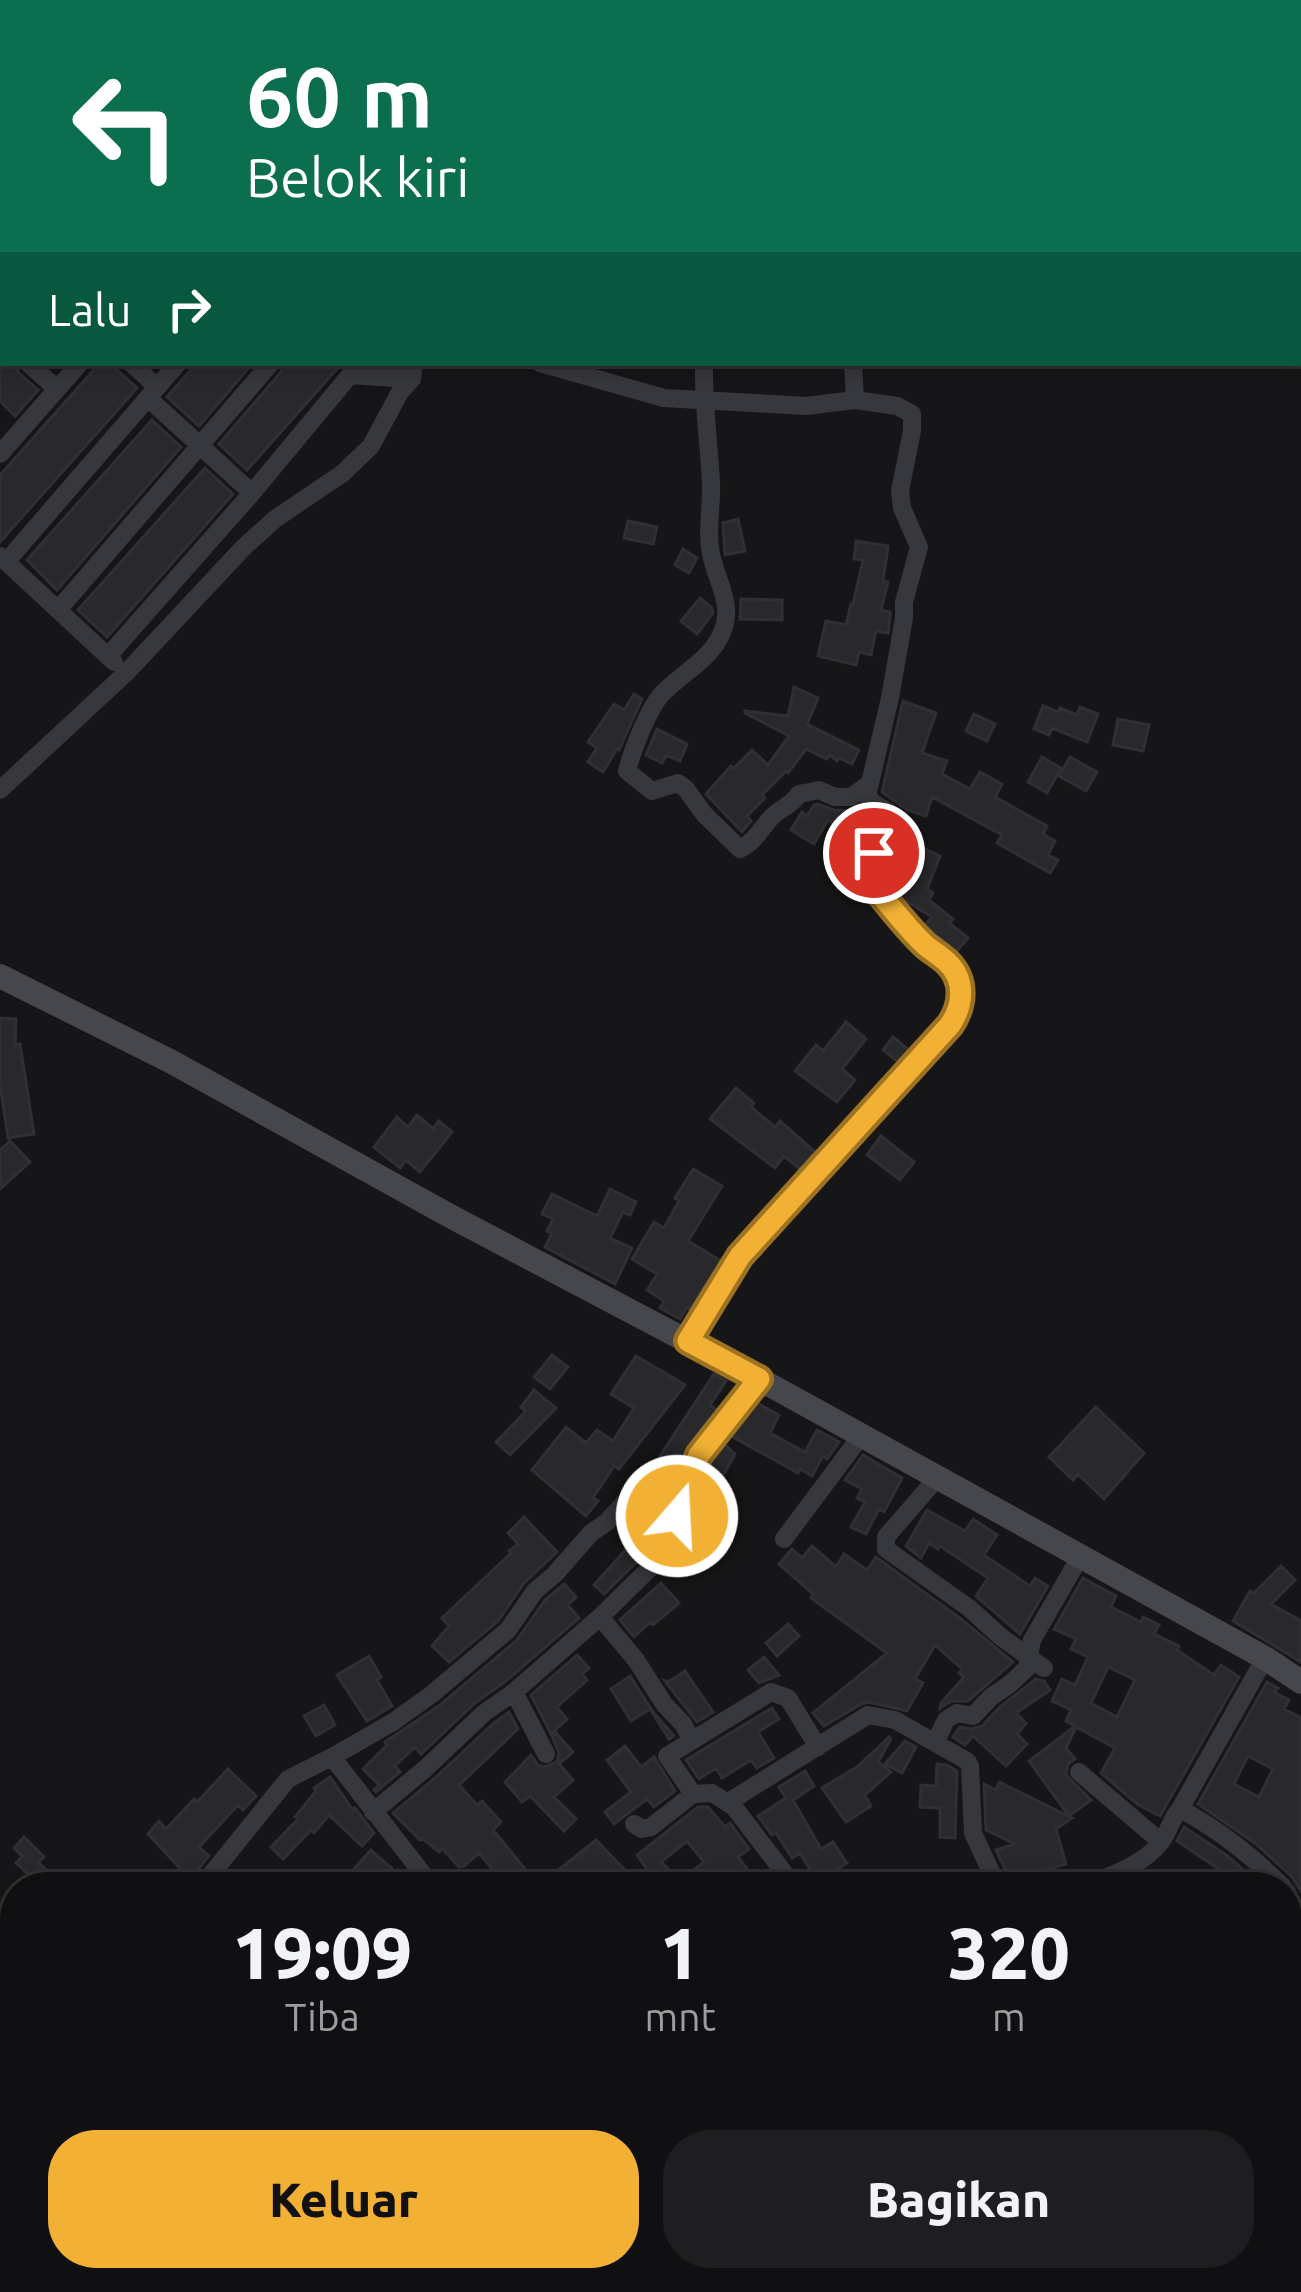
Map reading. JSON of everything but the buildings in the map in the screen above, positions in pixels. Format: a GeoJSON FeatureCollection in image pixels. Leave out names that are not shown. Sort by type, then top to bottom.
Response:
{"type":"FeatureCollection","features":[{"type":"Feature","properties":{"kind":"street"},"geometry":{"type":"LineString","coordinates":[[31,366],[57,389]]}},
{"type":"Feature","properties":{"kind":"street"},"geometry":{"type":"LineString","coordinates":[[4,443],[77,366]]}},
{"type":"Feature","properties":{"kind":"street"},"geometry":{"type":"LineString","coordinates":[[133,366],[199,445],[252,493]]}},
{"type":"Feature","properties":{"kind":"street"},"geometry":{"type":"LineString","coordinates":[[126,673],[3,559],[175,366]]}},
{"type":"Feature","properties":{"kind":"street"},"geometry":{"type":"LineString","coordinates":[[58,610],[268,366]]}},
{"type":"Feature","properties":{"kind":"street"},"geometry":{"type":"LineString","coordinates":[[551,366],[664,398],[806,406],[855,400],[897,406],[912,414],[900,490],[902,508],[920,547],[904,602],[890,698],[867,796],[901,823],[900,834],[874,853],[867,878],[925,945],[948,962],[962,996],[958,1014],[740,1256],[688,1341]]}},
{"type":"Feature","properties":{"kind":"street"},"geometry":{"type":"LineString","coordinates":[[704,366],[710,548],[727,612],[712,647],[658,698],[632,749],[627,771],[652,791],[678,783],[740,848],[749,846],[775,814],[791,806],[800,794],[819,790],[851,797],[870,783]]}},
{"type":"Feature","properties":{"kind":"street"},"geometry":{"type":"LineString","coordinates":[[853,366],[855,400]]}},
{"type":"Feature","properties":{"kind":"street"},"geometry":{"type":"LineString","coordinates":[[108,656],[252,493],[344,369],[413,371]]}},
{"type":"Feature","properties":{"kind":"street"},"geometry":{"type":"LineString","coordinates":[[0,790],[126,673],[275,519],[343,473],[371,446],[413,371]]}},
{"type":"Feature","properties":{"kind":"street"},"geometry":{"type":"LineString","coordinates":[[0,976],[172,1062],[759,1379],[1301,1682]]}},
{"type":"Feature","properties":{"kind":"street"},"geometry":{"type":"LineString","coordinates":[[373,1812],[676,1549],[685,1524],[676,1509],[693,1478],[693,1467],[759,1379]]}},
{"type":"Feature","properties":{"kind":"street"},"geometry":{"type":"LineString","coordinates":[[784,1539],[861,1436]]}},
{"type":"Feature","properties":{"kind":"street"},"geometry":{"type":"LineString","coordinates":[[937,1478],[886,1538],[886,1549],[1037,1662]]}},
{"type":"Feature","properties":{"kind":"street"},"geometry":{"type":"LineString","coordinates":[[213,1872],[288,1779],[393,1722],[433,1694],[508,1630],[535,1592],[629,1497]]}},
{"type":"Feature","properties":{"kind":"street"},"geometry":{"type":"LineString","coordinates":[[1037,1662],[1031,1640],[1080,1557]]}},
{"type":"Feature","properties":{"kind":"street"},"geometry":{"type":"LineString","coordinates":[[600,1617],[692,1741]]}},
{"type":"Feature","properties":{"kind":"street"},"geometry":{"type":"LineString","coordinates":[[1119,1872],[1161,1842],[1265,1658]]}},
{"type":"Feature","properties":{"kind":"street"},"geometry":{"type":"LineString","coordinates":[[935,1743],[946,1720],[956,1713],[973,1716],[991,1696],[1037,1662]]}},
{"type":"Feature","properties":{"kind":"street"},"geometry":{"type":"LineString","coordinates":[[514,1692],[547,1754]]}},
{"type":"Feature","properties":{"kind":"street"},"geometry":{"type":"LineString","coordinates":[[693,1794],[667,1756],[771,1692],[788,1698],[818,1747]]}},
{"type":"Feature","properties":{"kind":"street"},"geometry":{"type":"LineString","coordinates":[[727,1802],[868,1715],[895,1720],[959,1755],[970,1766],[974,1833],[991,1872]]}},
{"type":"Feature","properties":{"kind":"street"},"geometry":{"type":"LineString","coordinates":[[332,1757],[422,1872]]}},
{"type":"Feature","properties":{"kind":"street"},"geometry":{"type":"LineString","coordinates":[[1079,1772],[1161,1842]]}},
{"type":"Feature","properties":{"kind":"street"},"geometry":{"type":"LineString","coordinates":[[634,1824],[642,1829],[652,1827],[693,1794],[712,1793],[750,1826],[784,1872]]}},
{"type":"Feature","properties":{"kind":"street"},"geometry":{"type":"LineString","coordinates":[[1180,1810],[1231,1841],[1266,1872]]}},
{"type":"Feature","properties":{"kind":"route"},"geometry":{"type":"LineString","coordinates":[[677,1516],[699,1455],[759,1379],[688,1341],[740,1256],[958,1014],[962,996],[948,962],[925,945],[867,878],[874,853]]}}]}
